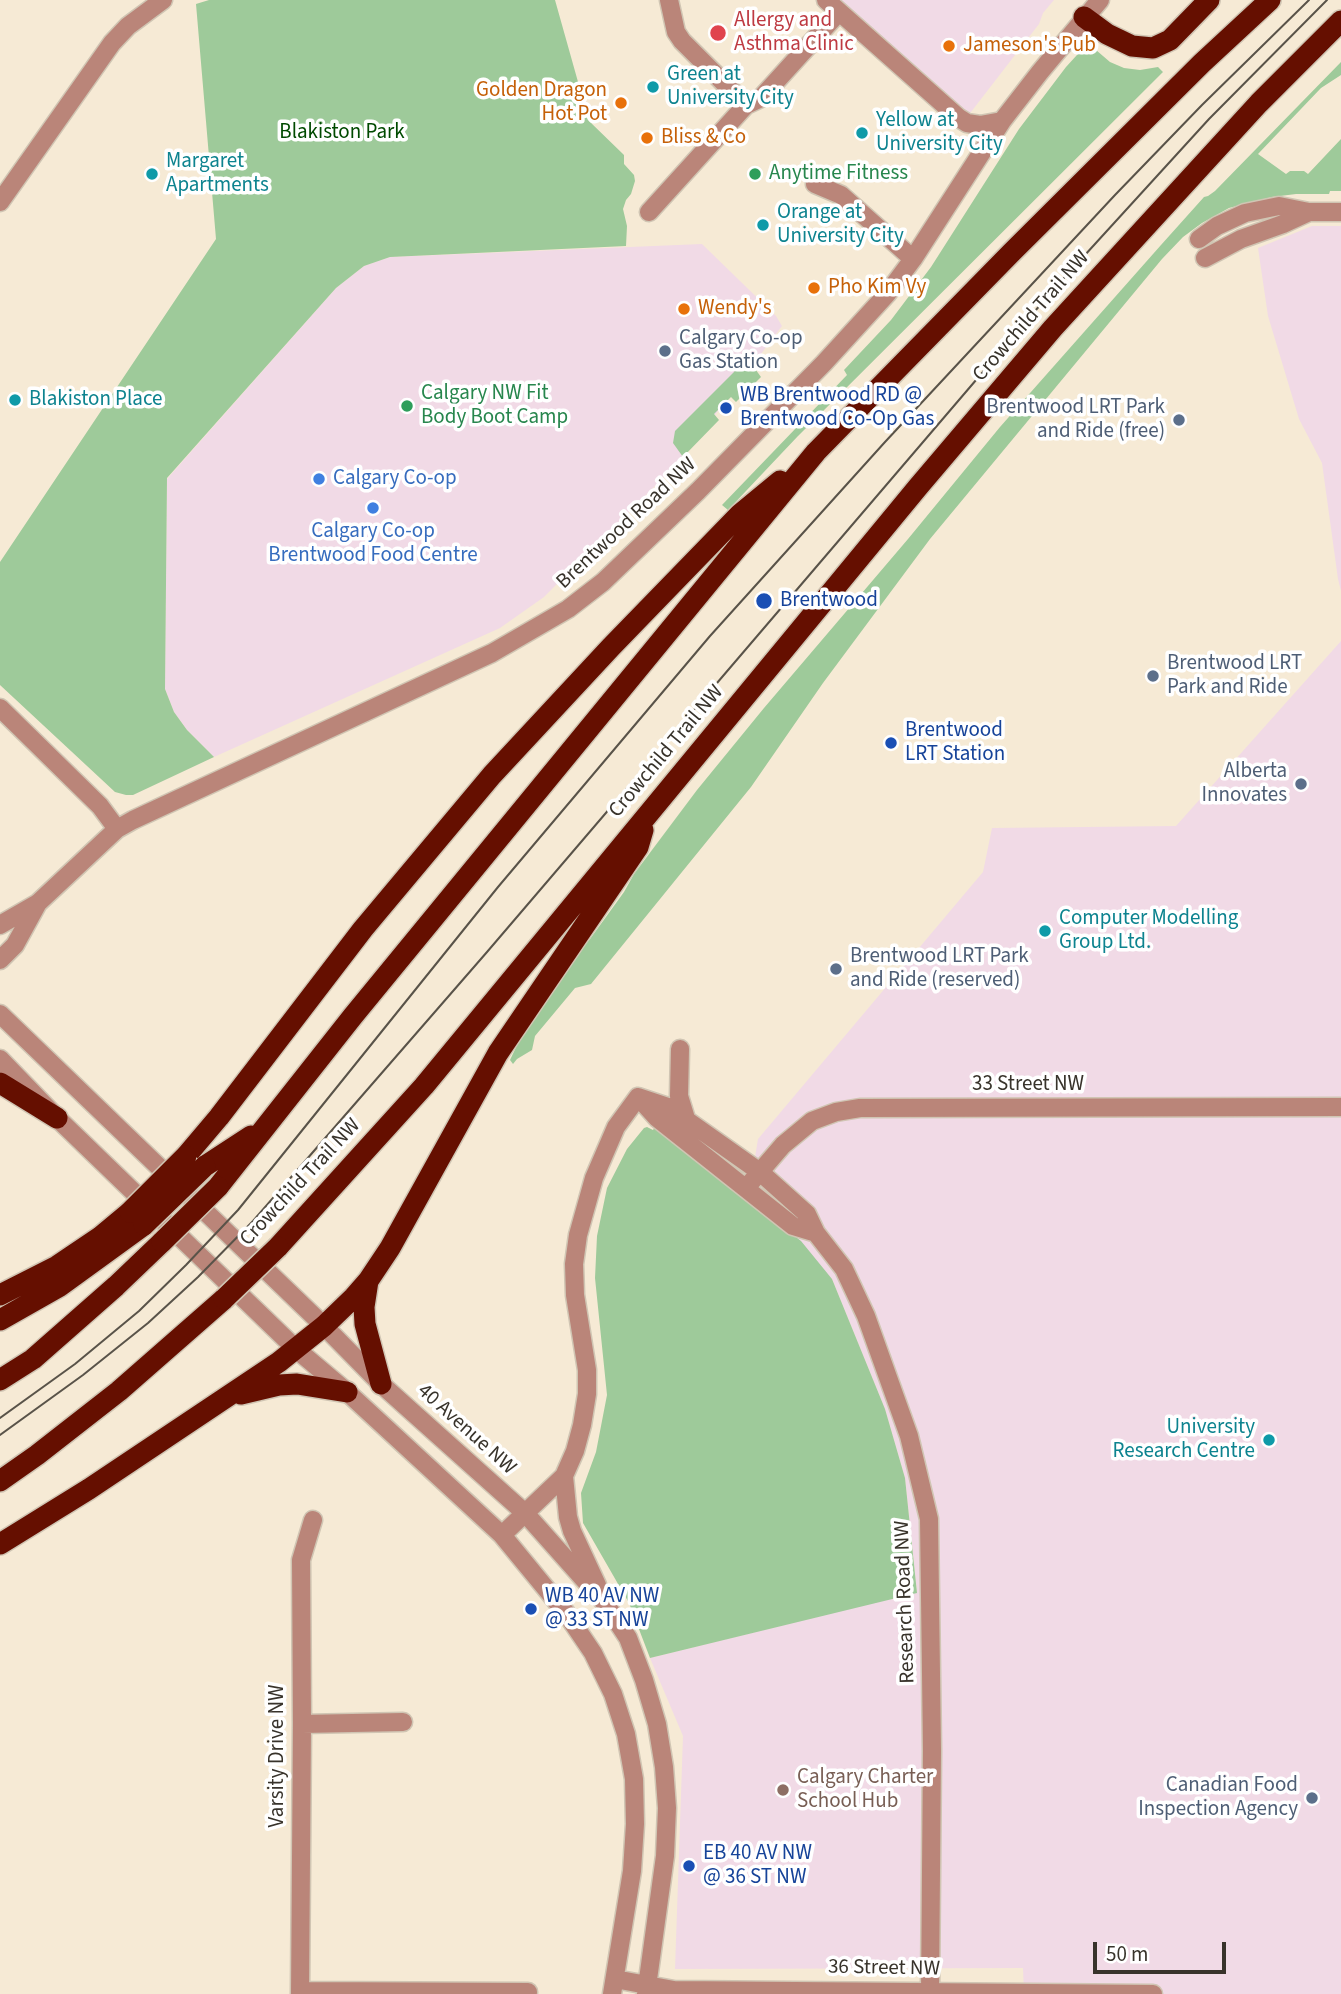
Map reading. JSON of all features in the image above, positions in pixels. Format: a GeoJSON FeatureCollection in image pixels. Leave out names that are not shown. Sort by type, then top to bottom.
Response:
{"type":"FeatureCollection","features":[{"type":"Feature","properties":{"kind":"highway"},"geometry":{"type":"LineString","coordinates":[[1084,17],[1107,34],[1132,46],[1153,48],[1170,40],[1209,0]]}},
{"type":"Feature","properties":{"kind":"highway"},"geometry":{"type":"LineString","coordinates":[[0,1380],[33,1359],[116,1286],[218,1187],[353,1016],[816,452],[1012,252],[1269,0]]}},
{"type":"Feature","properties":{"kind":"highway","name":"Crowchild Trail NW"},"geometry":{"type":"LineString","coordinates":[[0,1480],[37,1455],[119,1391],[224,1299],[278,1247],[424,1086],[649,811],[1053,328],[1259,103],[1341,21]]}},
{"type":"Feature","properties":{"kind":"highway"},"geometry":{"type":"LineString","coordinates":[[0,1295],[57,1266],[100,1237],[137,1218],[219,1117],[363,929],[492,775],[620,637],[740,514],[816,452]]}},
{"type":"Feature","properties":{"kind":"highway"},"geometry":{"type":"LineString","coordinates":[[0,1544],[228,1397],[296,1349],[355,1297],[390,1248],[498,1053],[638,847],[649,811]]}},
{"type":"Feature","properties":{"kind":"highway"},"geometry":{"type":"LineString","coordinates":[[0,1083],[57,1118]]}},
{"type":"Feature","properties":{"kind":"highway"},"geometry":{"type":"LineString","coordinates":[[0,1321],[60,1286],[137,1218],[205,1166],[268,1126]]}},
{"type":"Feature","properties":{"kind":"highway"},"geometry":{"type":"LineString","coordinates":[[368,1281],[364,1307],[365,1324],[382,1384]]}},
{"type":"Feature","properties":{"kind":"highway"},"geometry":{"type":"LineString","coordinates":[[228,1397],[279,1385],[297,1384],[347,1392]]}},
{"type":"Feature","properties":{"kind":"street"},"geometry":{"type":"LineString","coordinates":[[0,202],[112,43],[128,26],[163,0]]}},
{"type":"Feature","properties":{"kind":"street"},"geometry":{"type":"LineString","coordinates":[[668,0],[676,32],[682,41],[746,105]]}},
{"type":"Feature","properties":{"kind":"street","name":"Brentwood Road NW"},"geometry":{"type":"LineString","coordinates":[[0,925],[38,903],[117,829],[145,813],[492,653],[568,609],[603,582],[698,491],[824,363],[887,294],[913,259],[1002,121],[1100,0]]}},
{"type":"Feature","properties":{"kind":"street"},"geometry":{"type":"LineString","coordinates":[[649,212],[746,105],[761,98],[833,6],[959,118],[967,123],[980,125],[1002,121]]}},
{"type":"Feature","properties":{"kind":"street"},"geometry":{"type":"LineString","coordinates":[[815,184],[841,195],[913,259]]}},
{"type":"Feature","properties":{"kind":"street"},"geometry":{"type":"LineString","coordinates":[[1199,239],[1217,226],[1245,213],[1279,206],[1308,212],[1341,212]]}},
{"type":"Feature","properties":{"kind":"street"},"geometry":{"type":"LineString","coordinates":[[1205,258],[1241,239],[1308,212]]}},
{"type":"Feature","properties":{"kind":"street"},"geometry":{"type":"LineString","coordinates":[[0,708],[100,806],[117,829]]}},
{"type":"Feature","properties":{"kind":"street","name":"Brentwood Road NW"},"geometry":{"type":"LineString","coordinates":[[0,960],[15,945],[38,903]]}},
{"type":"Feature","properties":{"kind":"street","name":"40 Avenue NW"},"geometry":{"type":"LineString","coordinates":[[0,1014],[382,1384],[525,1513],[605,1602],[628,1638],[644,1679],[657,1724],[664,1767],[667,1808],[665,1856],[647,1990]]}},
{"type":"Feature","properties":{"kind":"street"},"geometry":{"type":"LineString","coordinates":[[680,1049],[679,1096],[687,1122]]}},
{"type":"Feature","properties":{"kind":"street"},"geometry":{"type":"LineString","coordinates":[[0,1059],[57,1118],[296,1349],[347,1392],[502,1535],[566,1613],[593,1653],[613,1693],[626,1734],[634,1779],[632,1871],[613,1987]]}},
{"type":"Feature","properties":{"kind":"street"},"geometry":{"type":"LineString","coordinates":[[502,1535],[564,1476],[575,1451],[587,1394],[587,1370],[575,1294],[574,1264],[578,1235],[594,1178],[610,1140],[638,1097]]}},
{"type":"Feature","properties":{"kind":"street","name":"Research Road NW"},"geometry":{"type":"LineString","coordinates":[[638,1097],[664,1105],[760,1172],[807,1214],[816,1233],[844,1269],[866,1316],[909,1436],[929,1519],[932,1751],[930,1993]]}},
{"type":"Feature","properties":{"kind":"street","name":"Research Road NW"},"geometry":{"type":"LineString","coordinates":[[638,1097],[657,1118],[793,1226],[816,1233]]}},
{"type":"Feature","properties":{"kind":"street","name":"33 Street NW"},"geometry":{"type":"LineString","coordinates":[[747,1188],[783,1145],[812,1121],[836,1112],[860,1108],[1341,1107]]}},
{"type":"Feature","properties":{"kind":"street"},"geometry":{"type":"LineString","coordinates":[[564,1476],[572,1531],[605,1602]]}},
{"type":"Feature","properties":{"kind":"street","name":"Varsity Drive NW"},"geometry":{"type":"LineString","coordinates":[[300,1993],[301,1560],[313,1520]]}},
{"type":"Feature","properties":{"kind":"street"},"geometry":{"type":"LineString","coordinates":[[302,1724],[402,1722]]}},
{"type":"Feature","properties":{"kind":"street","name":"36 Street NW"},"geometry":{"type":"LineString","coordinates":[[613,1987],[647,1990],[1153,1994]]}},
{"type":"Feature","properties":{"kind":"street"},"geometry":{"type":"LineString","coordinates":[[300,1993],[528,1992]]}},
{"type":"Feature","properties":{"kind":"shaded area"},"geometry":{"type":"Polygon","coordinates":[[[838,0],[1054,0],[1043,13],[1039,24],[971,112],[964,117],[838,0]]]}},
{"type":"Feature","properties":{"kind":"shaded area"},"geometry":{"type":"Polygon","coordinates":[[[1312,226],[1341,226],[1341,591],[1322,463],[1299,419],[1268,316],[1258,248],[1312,226]]]}},
{"type":"Feature","properties":{"kind":"shaded area"},"geometry":{"type":"Polygon","coordinates":[[[702,244],[776,316],[782,326],[682,459],[544,597],[500,628],[214,757],[187,730],[174,712],[165,689],[167,479],[336,288],[364,266],[390,257],[702,244]]]}},
{"type":"Feature","properties":{"kind":"shaded area"},"geometry":{"type":"Polygon","coordinates":[[[1341,641],[1341,1994],[1024,1994],[1023,1968],[675,1969],[683,1736],[650,1658],[917,1592],[905,1478],[885,1409],[832,1279],[748,1200],[758,1139],[983,872],[992,828],[1176,826],[1341,641]]]}},
{"type":"Feature","properties":{"kind":"green space","name":"Blakiston Park"},"geometry":{"type":"Polygon","coordinates":[[[209,0],[555,0],[589,121],[624,155],[624,164],[634,175],[635,181],[623,209],[627,226],[626,246],[390,257],[364,266],[336,288],[167,478],[165,689],[174,712],[187,730],[214,757],[133,795],[126,795],[115,792],[0,685],[0,562],[216,239],[196,4],[209,0]]]}},
{"type":"Feature","properties":{"kind":"green space"},"geometry":{"type":"Polygon","coordinates":[[[1087,44],[1110,62],[1124,68],[1140,70],[1158,67],[1163,72],[798,436],[728,510],[722,505],[847,375],[844,370],[891,320],[931,267],[1019,129],[1087,44]]]}},
{"type":"Feature","properties":{"kind":"green space"},"geometry":{"type":"Polygon","coordinates":[[[1341,62],[1341,75],[1321,88],[1258,154],[1286,174],[1290,171],[1304,171],[1308,174],[1341,139],[1341,191],[1272,197],[1229,208],[1183,237],[1162,259],[930,539],[823,683],[751,787],[591,984],[575,988],[535,1036],[532,1050],[513,1064],[510,1060],[519,1041],[580,949],[590,939],[634,874],[697,790],[764,708],[1000,427],[1161,245],[1204,197],[1215,191],[1341,62]]]}},
{"type":"Feature","properties":{"kind":"green space"},"geometry":{"type":"Polygon","coordinates":[[[747,364],[753,366],[761,377],[736,402],[731,397],[714,414],[719,420],[683,457],[673,443],[675,431],[739,367],[747,364]]]}},
{"type":"Feature","properties":{"kind":"green space"},"geometry":{"type":"Polygon","coordinates":[[[647,1127],[653,1130],[655,1127],[801,1241],[832,1279],[885,1409],[905,1478],[917,1593],[650,1658],[629,1603],[583,1523],[581,1493],[596,1452],[607,1395],[595,1278],[597,1236],[607,1188],[627,1149],[647,1127]]]}},
{"type":"Feature","properties":{"kind":"tram line"},"geometry":{"type":"LineString","coordinates":[[0,1418],[75,1364],[139,1311],[238,1210],[498,887],[710,636],[885,442],[1115,195],[1309,0]]}},
{"type":"Feature","properties":{"kind":"tram line"},"geometry":{"type":"LineString","coordinates":[[0,1435],[83,1375],[148,1323],[253,1221],[487,952],[1053,290],[1209,119],[1327,0]]}},
{"type":"Feature","properties":{"kind":"place","name":"Allergy and Asthma Clinic"},"geometry":{"type":"Point","coordinates":[718,33]}},
{"type":"Feature","properties":{"kind":"place","name":"Jameson's Pub"},"geometry":{"type":"Point","coordinates":[949,46]}},
{"type":"Feature","properties":{"kind":"place","name":"Green at University City"},"geometry":{"type":"Point","coordinates":[653,87]}},
{"type":"Feature","properties":{"kind":"place","name":"Golden Dragon Hot Pot"},"geometry":{"type":"Point","coordinates":[621,103]}},
{"type":"Feature","properties":{"kind":"place","name":"Yellow at University City"},"geometry":{"type":"Point","coordinates":[862,133]}},
{"type":"Feature","properties":{"kind":"place","name":"Bliss & Co"},"geometry":{"type":"Point","coordinates":[647,138]}},
{"type":"Feature","properties":{"kind":"place","name":"Margaret Apartments"},"geometry":{"type":"Point","coordinates":[152,174]}},
{"type":"Feature","properties":{"kind":"place","name":"Anytime Fitness"},"geometry":{"type":"Point","coordinates":[755,174]}},
{"type":"Feature","properties":{"kind":"place","name":"Orange at University City"},"geometry":{"type":"Point","coordinates":[763,225]}},
{"type":"Feature","properties":{"kind":"place","name":"Pho Kim Vy"},"geometry":{"type":"Point","coordinates":[814,288]}},
{"type":"Feature","properties":{"kind":"place","name":"Wendy's"},"geometry":{"type":"Point","coordinates":[684,309]}},
{"type":"Feature","properties":{"kind":"place","name":"Calgary Co-op Gas Station"},"geometry":{"type":"Point","coordinates":[665,351]}},
{"type":"Feature","properties":{"kind":"place","name":"Blakiston Place"},"geometry":{"type":"Point","coordinates":[15,400]}},
{"type":"Feature","properties":{"kind":"place","name":"Calgary NW Fit Body Boot Camp"},"geometry":{"type":"Point","coordinates":[407,406]}},
{"type":"Feature","properties":{"kind":"place","name":"WB Brentwood RD @ Brentwood Co-Op Gas"},"geometry":{"type":"Point","coordinates":[726,408]}},
{"type":"Feature","properties":{"kind":"place","name":"Brentwood LRT Park and Ride (free)"},"geometry":{"type":"Point","coordinates":[1179,420]}},
{"type":"Feature","properties":{"kind":"place","name":"Calgary Co-op"},"geometry":{"type":"Point","coordinates":[319,479]}},
{"type":"Feature","properties":{"kind":"place","name":"Calgary Co-op Brentwood Food Centre"},"geometry":{"type":"Point","coordinates":[373,508]}},
{"type":"Feature","properties":{"kind":"place","name":"Brentwood"},"geometry":{"type":"Point","coordinates":[764,601]}},
{"type":"Feature","properties":{"kind":"place","name":"Brentwood LRT Park and Ride"},"geometry":{"type":"Point","coordinates":[1153,676]}},
{"type":"Feature","properties":{"kind":"place","name":"Brentwood LRT Station"},"geometry":{"type":"Point","coordinates":[891,743]}},
{"type":"Feature","properties":{"kind":"place","name":"Alberta Innovates"},"geometry":{"type":"Point","coordinates":[1301,784]}},
{"type":"Feature","properties":{"kind":"place","name":"Computer Modelling Group Ltd."},"geometry":{"type":"Point","coordinates":[1045,931]}},
{"type":"Feature","properties":{"kind":"place","name":"Brentwood LRT Park and Ride (reserved)"},"geometry":{"type":"Point","coordinates":[836,969]}},
{"type":"Feature","properties":{"kind":"place","name":"University Research Centre"},"geometry":{"type":"Point","coordinates":[1269,1440]}},
{"type":"Feature","properties":{"kind":"place","name":"WB 40 AV NW @ 33 ST NW"},"geometry":{"type":"Point","coordinates":[531,1609]}},
{"type":"Feature","properties":{"kind":"place","name":"Calgary Charter School Hub"},"geometry":{"type":"Point","coordinates":[783,1790]}},
{"type":"Feature","properties":{"kind":"place","name":"Canadian Food Inspection Agency"},"geometry":{"type":"Point","coordinates":[1312,1798]}},
{"type":"Feature","properties":{"kind":"place","name":"EB 40 AV NW @ 36 ST NW"},"geometry":{"type":"Point","coordinates":[689,1866]}}]}
